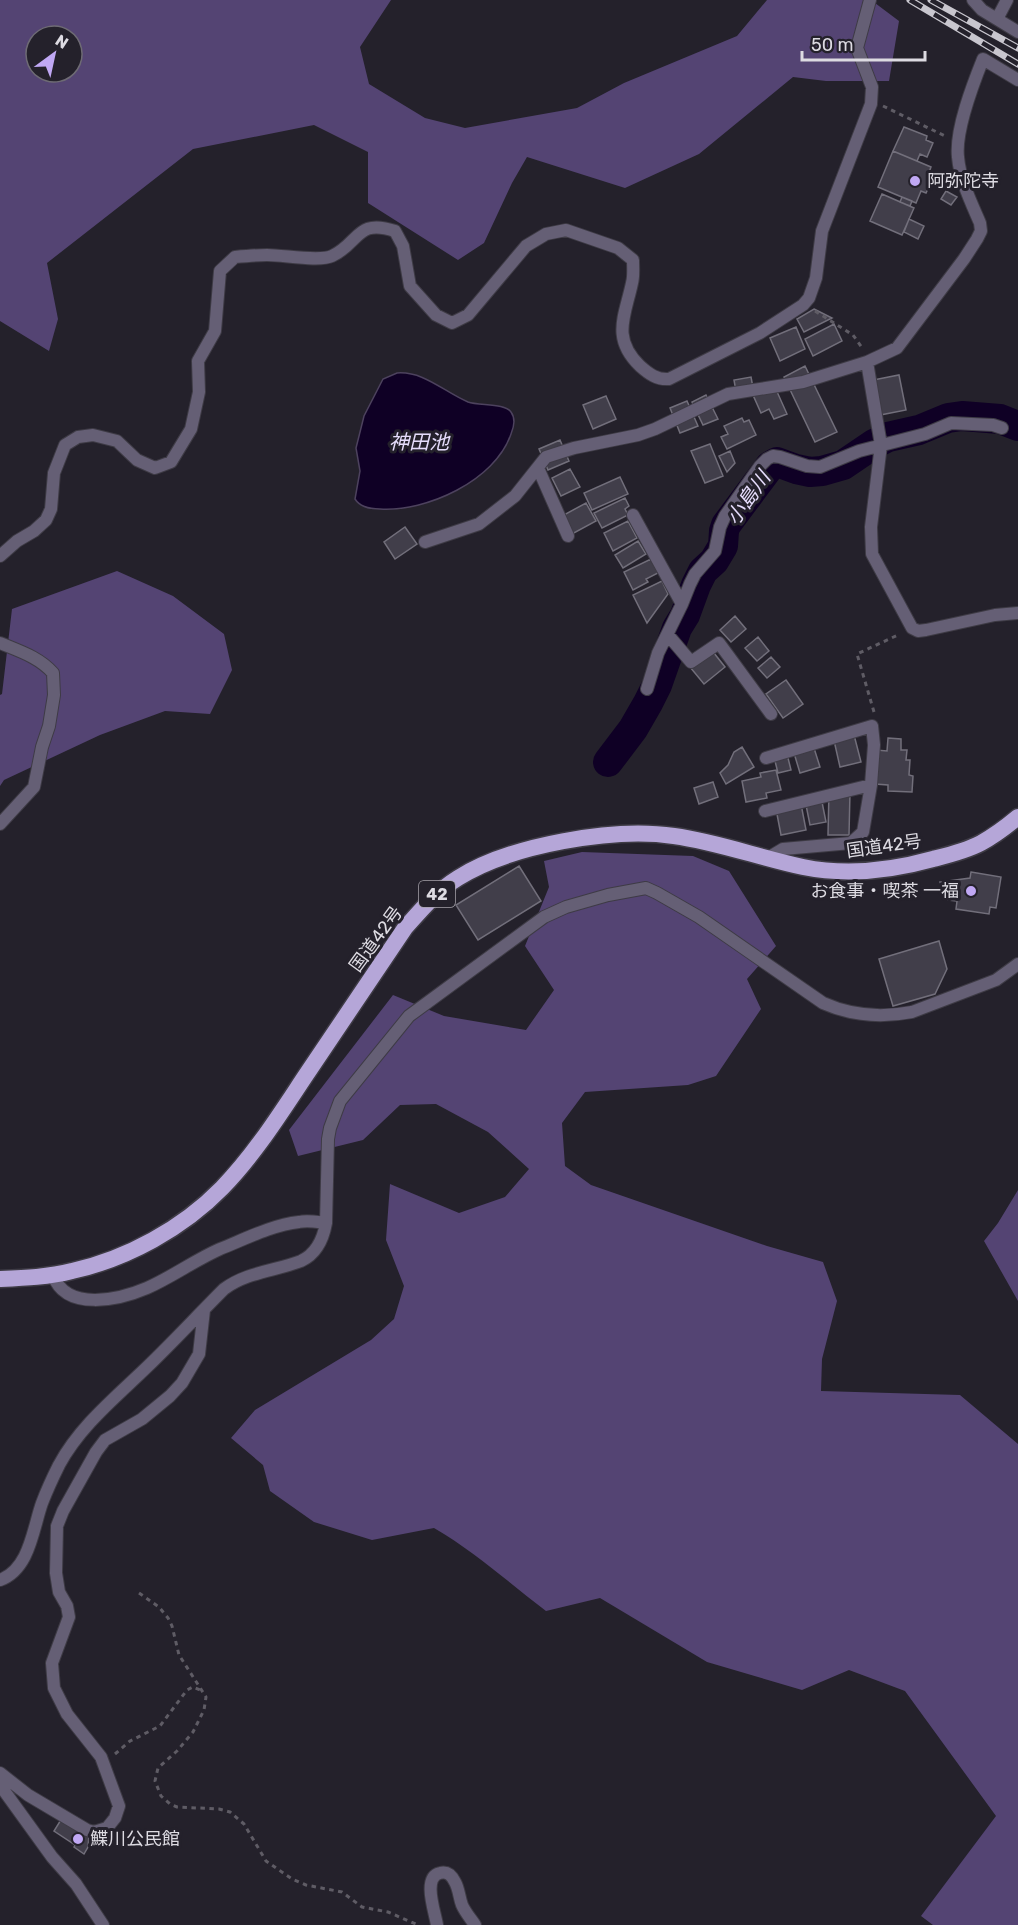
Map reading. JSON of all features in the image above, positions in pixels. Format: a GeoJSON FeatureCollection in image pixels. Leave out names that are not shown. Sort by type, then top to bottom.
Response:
{"type":"FeatureCollection","features":[{"type":"Feature","properties":{"kind":"highway","name":"国道42号"},"geometry":{"type":"LineString","coordinates":[[0,1279],[53,1275],[92,1266],[161,1235],[185,1219],[221,1189],[260,1143],[405,928],[429,900],[458,878],[483,865],[526,849],[632,833],[676,836],[829,871],[850,873],[903,867],[944,856],[980,843],[1018,817]]}},
{"type":"Feature","properties":{"kind":"street"},"geometry":{"type":"LineString","coordinates":[[0,556],[46,520],[51,509],[54,473],[65,445],[78,437],[93,435],[117,441],[137,460],[155,468],[171,462],[191,429],[199,392],[198,361],[215,331],[220,272],[235,257],[298,256],[320,260],[332,256],[350,244],[362,231],[379,226],[395,231],[403,246],[410,286],[436,315],[452,323],[468,315],[526,246],[546,234],[566,230],[618,248],[633,260],[633,281],[622,321],[622,337],[632,358],[660,380],[669,379],[760,333],[803,305],[809,298],[816,278],[822,231],[873,94],[857,48],[870,0]]}},
{"type":"Feature","properties":{"kind":"street"},"geometry":{"type":"LineString","coordinates":[[973,0],[982,10],[1018,32]]}},
{"type":"Feature","properties":{"kind":"street"},"geometry":{"type":"LineString","coordinates":[[997,19],[1007,0]]}},
{"type":"Feature","properties":{"kind":"street"},"geometry":{"type":"LineString","coordinates":[[425,542],[479,524],[515,496],[543,459],[554,454],[638,435],[728,394],[803,382],[868,361],[897,348],[964,260],[981,231],[960,173],[957,154],[973,84],[983,59],[1018,80]]}},
{"type":"Feature","properties":{"kind":"street"},"geometry":{"type":"LineString","coordinates":[[868,361],[880,445],[871,527],[872,554],[912,628],[918,631],[926,630],[995,615],[1018,613]]}},
{"type":"Feature","properties":{"kind":"street"},"geometry":{"type":"LineString","coordinates":[[648,689],[658,653],[695,574],[715,551],[725,516],[760,466],[768,459],[773,456],[780,457],[807,466],[820,467],[859,451],[925,434],[951,423],[993,425],[1002,428]]}},
{"type":"Feature","properties":{"kind":"street"},"geometry":{"type":"LineString","coordinates":[[538,468],[568,536]]}},
{"type":"Feature","properties":{"kind":"street"},"geometry":{"type":"LineString","coordinates":[[633,515],[682,604]]}},
{"type":"Feature","properties":{"kind":"street"},"geometry":{"type":"LineString","coordinates":[[668,635],[691,662],[719,644],[771,714]]}},
{"type":"Feature","properties":{"kind":"street"},"geometry":{"type":"LineString","coordinates":[[0,643],[46,665],[53,673],[54,695],[34,787],[0,824]]}},
{"type":"Feature","properties":{"kind":"street"},"geometry":{"type":"LineString","coordinates":[[766,758],[872,726],[874,745],[871,785],[863,832],[856,840],[846,844],[783,849],[768,858]]}},
{"type":"Feature","properties":{"kind":"street"},"geometry":{"type":"LineString","coordinates":[[765,811],[871,785]]}},
{"type":"Feature","properties":{"kind":"street"},"geometry":{"type":"LineString","coordinates":[[0,1580],[13,1572],[26,1551],[47,1491],[62,1459],[85,1427],[234,1282],[246,1276],[291,1265],[309,1257],[320,1243],[326,1223],[330,1128],[335,1113],[346,1094],[397,1028],[409,1016],[482,964],[528,927],[554,911],[630,891],[646,888],[652,890],[699,917],[823,1004],[860,1015],[898,1015],[912,1012],[996,980],[1018,964]]}},
{"type":"Feature","properties":{"kind":"street"},"geometry":{"type":"LineString","coordinates":[[53,1275],[58,1286],[76,1298],[88,1300],[120,1296],[146,1289],[200,1259],[259,1234],[298,1222],[326,1223]]}},
{"type":"Feature","properties":{"kind":"street"},"geometry":{"type":"LineString","coordinates":[[0,1773],[28,1795],[81,1827],[94,1832],[107,1828],[118,1812],[117,1799],[101,1757],[61,1706],[52,1679],[54,1654],[69,1617],[57,1580],[55,1548],[57,1526],[63,1511],[105,1440],[142,1419],[182,1383],[201,1348],[204,1310]]}},
{"type":"Feature","properties":{"kind":"street"},"geometry":{"type":"LineString","coordinates":[[0,1785],[52,1857],[76,1884],[103,1925]]}},
{"type":"Feature","properties":{"kind":"street"},"geometry":{"type":"LineString","coordinates":[[437,1925],[430,1883],[434,1876],[444,1872],[450,1874],[455,1881],[462,1904],[475,1925]]}},
{"type":"Feature","properties":{"kind":"path"},"geometry":{"type":"LineString","coordinates":[[868,110],[879,105],[885,107],[959,141]]}},
{"type":"Feature","properties":{"kind":"path"},"geometry":{"type":"LineString","coordinates":[[803,305],[853,335],[862,346],[868,361]]}},
{"type":"Feature","properties":{"kind":"path"},"geometry":{"type":"LineString","coordinates":[[872,726],[875,716],[857,654],[912,628]]}},
{"type":"Feature","properties":{"kind":"path"},"geometry":{"type":"LineString","coordinates":[[139,1593],[164,1612],[172,1626],[179,1655],[204,1693],[206,1703],[198,1725],[177,1751],[158,1768],[155,1781],[161,1796],[177,1807],[219,1809],[230,1812],[244,1824],[266,1861],[292,1879],[306,1885],[342,1892],[362,1907],[382,1910],[418,1925]]}},
{"type":"Feature","properties":{"kind":"path"},"geometry":{"type":"LineString","coordinates":[[107,1771],[119,1750],[130,1741],[160,1726],[187,1690],[196,1688],[204,1693]]}},
{"type":"Feature","properties":{"kind":"shaded area"},"geometry":{"type":"Polygon","coordinates":[[[0,0],[391,0],[360,47],[369,84],[425,118],[465,128],[577,108],[624,83],[737,36],[767,0],[871,0],[899,21],[889,81],[826,81],[793,77],[699,154],[625,188],[527,157],[484,243],[458,260],[368,203],[368,152],[314,125],[193,149],[47,263],[58,319],[49,351],[0,321],[0,0]]]}},
{"type":"Feature","properties":{"kind":"shaded area"},"geometry":{"type":"Polygon","coordinates":[[[117,571],[173,596],[224,634],[232,670],[210,714],[165,711],[100,735],[4,780],[0,786],[0,695],[2,694],[12,609],[117,571]]]}},
{"type":"Feature","properties":{"kind":"shaded area"},"geometry":{"type":"Polygon","coordinates":[[[582,852],[693,856],[729,871],[776,946],[747,979],[761,1009],[716,1076],[688,1085],[585,1092],[562,1123],[565,1166],[591,1185],[767,1246],[823,1262],[837,1301],[822,1359],[821,1391],[960,1395],[1018,1444],[1018,1925],[933,1925],[921,1916],[996,1816],[905,1691],[849,1670],[802,1690],[707,1662],[600,1598],[546,1611],[477,1557],[434,1528],[372,1540],[314,1522],[270,1491],[263,1465],[231,1438],[255,1410],[371,1340],[394,1319],[404,1286],[386,1240],[390,1184],[459,1213],[505,1197],[529,1169],[488,1132],[436,1104],[400,1105],[363,1140],[298,1156],[289,1130],[393,995],[444,1016],[526,1030],[554,990],[525,946],[549,887],[544,861],[582,852]]]}},
{"type":"Feature","properties":{"kind":"shaded area"},"geometry":{"type":"Polygon","coordinates":[[[1018,1190],[1018,1301],[984,1241],[1018,1190]]]}},
{"type":"Feature","properties":{"kind":"water","name":"神田池"},"geometry":{"type":"Polygon","coordinates":[[[397,373],[416,375],[468,402],[508,409],[514,417],[514,426],[503,451],[490,466],[457,490],[418,505],[398,509],[369,508],[362,506],[355,499],[360,471],[356,448],[364,416],[383,379],[397,373]]]}},
{"type":"Feature","properties":{"kind":"building"},"geometry":{"type":"Polygon","coordinates":[[[904,127],[927,136],[926,140],[933,143],[927,157],[920,154],[917,161],[893,151],[904,127]]]}},
{"type":"Feature","properties":{"kind":"building"},"geometry":{"type":"Polygon","coordinates":[[[893,151],[931,167],[927,178],[932,180],[926,193],[921,191],[916,203],[878,187],[893,151]]]}},
{"type":"Feature","properties":{"kind":"building"},"geometry":{"type":"Polygon","coordinates":[[[946,191],[957,197],[951,205],[941,199],[946,191]]]}},
{"type":"Feature","properties":{"kind":"building"},"geometry":{"type":"Polygon","coordinates":[[[882,194],[914,208],[902,235],[870,221],[882,194]]]}},
{"type":"Feature","properties":{"kind":"building"},"geometry":{"type":"Polygon","coordinates":[[[902,197],[912,201],[910,206],[900,202],[902,197]]]}},
{"type":"Feature","properties":{"kind":"building"},"geometry":{"type":"Polygon","coordinates":[[[909,219],[924,226],[918,239],[904,232],[909,219]]]}},
{"type":"Feature","properties":{"kind":"building"},"geometry":{"type":"Polygon","coordinates":[[[814,309],[832,318],[804,332],[797,319],[814,309]]]}},
{"type":"Feature","properties":{"kind":"building"},"geometry":{"type":"Polygon","coordinates":[[[834,324],[842,341],[813,356],[805,339],[834,324]]]}},
{"type":"Feature","properties":{"kind":"building"},"geometry":{"type":"Polygon","coordinates":[[[796,327],[805,349],[780,361],[770,338],[796,327]]]}},
{"type":"Feature","properties":{"kind":"building"},"geometry":{"type":"Polygon","coordinates":[[[805,366],[837,432],[815,442],[784,377],[805,366]]]}},
{"type":"Feature","properties":{"kind":"building"},"geometry":{"type":"Polygon","coordinates":[[[899,375],[906,410],[875,416],[868,381],[899,375]]]}},
{"type":"Feature","properties":{"kind":"building"},"geometry":{"type":"Polygon","coordinates":[[[751,377],[754,393],[737,397],[734,380],[751,377]]]}},
{"type":"Feature","properties":{"kind":"building"},"geometry":{"type":"Polygon","coordinates":[[[774,385],[787,414],[774,419],[769,409],[761,413],[753,395],[774,385]]]}},
{"type":"Feature","properties":{"kind":"building"},"geometry":{"type":"Polygon","coordinates":[[[706,395],[718,419],[703,425],[692,402],[706,395]]]}},
{"type":"Feature","properties":{"kind":"building"},"geometry":{"type":"Polygon","coordinates":[[[606,396],[616,419],[593,429],[583,405],[606,396]]]}},
{"type":"Feature","properties":{"kind":"building"},"geometry":{"type":"Polygon","coordinates":[[[687,401],[698,426],[680,433],[670,408],[687,401]]]}},
{"type":"Feature","properties":{"kind":"building"},"geometry":{"type":"Polygon","coordinates":[[[742,418],[744,422],[749,420],[756,435],[727,449],[721,437],[728,434],[724,426],[742,418]]]}},
{"type":"Feature","properties":{"kind":"building"},"geometry":{"type":"Polygon","coordinates":[[[560,440],[569,461],[548,470],[539,449],[560,440]]]}},
{"type":"Feature","properties":{"kind":"building"},"geometry":{"type":"Polygon","coordinates":[[[710,444],[723,476],[705,483],[691,451],[710,444]]]}},
{"type":"Feature","properties":{"kind":"building"},"geometry":{"type":"Polygon","coordinates":[[[730,451],[735,463],[727,472],[719,456],[730,451]]]}},
{"type":"Feature","properties":{"kind":"building"},"geometry":{"type":"Polygon","coordinates":[[[570,469],[580,487],[561,496],[552,478],[570,469]]]}},
{"type":"Feature","properties":{"kind":"building"},"geometry":{"type":"Polygon","coordinates":[[[620,477],[628,494],[592,510],[584,493],[620,477]]]}},
{"type":"Feature","properties":{"kind":"building"},"geometry":{"type":"Polygon","coordinates":[[[625,498],[629,506],[625,509],[628,515],[602,528],[594,513],[625,498]]]}},
{"type":"Feature","properties":{"kind":"building"},"geometry":{"type":"Polygon","coordinates":[[[586,503],[596,521],[572,534],[562,516],[586,503]]]}},
{"type":"Feature","properties":{"kind":"building"},"geometry":{"type":"Polygon","coordinates":[[[628,521],[637,538],[613,551],[604,533],[628,521]]]}},
{"type":"Feature","properties":{"kind":"building"},"geometry":{"type":"Polygon","coordinates":[[[405,527],[417,544],[395,559],[384,542],[405,527]]]}},
{"type":"Feature","properties":{"kind":"building"},"geometry":{"type":"Polygon","coordinates":[[[638,541],[646,554],[623,568],[615,555],[638,541]]]}},
{"type":"Feature","properties":{"kind":"building"},"geometry":{"type":"Polygon","coordinates":[[[651,559],[658,573],[646,579],[648,582],[633,590],[624,572],[651,559]]]}},
{"type":"Feature","properties":{"kind":"building"},"geometry":{"type":"Polygon","coordinates":[[[662,581],[668,594],[647,623],[633,595],[662,581]]]}},
{"type":"Feature","properties":{"kind":"building"},"geometry":{"type":"Polygon","coordinates":[[[735,616],[746,629],[731,642],[720,630],[735,616]]]}},
{"type":"Feature","properties":{"kind":"building"},"geometry":{"type":"Polygon","coordinates":[[[758,637],[769,651],[757,661],[745,648],[758,637]]]}},
{"type":"Feature","properties":{"kind":"building"},"geometry":{"type":"Polygon","coordinates":[[[710,648],[725,667],[704,684],[685,661],[710,648]]]}},
{"type":"Feature","properties":{"kind":"building"},"geometry":{"type":"Polygon","coordinates":[[[771,657],[780,667],[767,678],[758,668],[771,657]]]}},
{"type":"Feature","properties":{"kind":"building"},"geometry":{"type":"Polygon","coordinates":[[[786,680],[803,704],[783,718],[766,694],[786,680]]]}},
{"type":"Feature","properties":{"kind":"building"},"geometry":{"type":"Polygon","coordinates":[[[853,731],[861,762],[840,767],[833,736],[853,731]]]}},
{"type":"Feature","properties":{"kind":"building"},"geometry":{"type":"Polygon","coordinates":[[[888,738],[901,739],[901,750],[907,750],[906,760],[910,760],[909,775],[913,776],[912,792],[888,791],[888,785],[875,784],[876,750],[887,751],[888,738]]]}},
{"type":"Feature","properties":{"kind":"building"},"geometry":{"type":"Polygon","coordinates":[[[742,747],[754,767],[726,784],[720,773],[728,765],[734,752],[742,747]]]}},
{"type":"Feature","properties":{"kind":"building"},"geometry":{"type":"Polygon","coordinates":[[[814,748],[820,767],[800,773],[794,753],[814,748]]]}},
{"type":"Feature","properties":{"kind":"building"},"geometry":{"type":"Polygon","coordinates":[[[787,754],[791,770],[778,773],[774,757],[787,754]]]}},
{"type":"Feature","properties":{"kind":"building"},"geometry":{"type":"Polygon","coordinates":[[[776,770],[781,790],[766,793],[767,798],[746,802],[742,781],[761,777],[760,773],[776,770]]]}},
{"type":"Feature","properties":{"kind":"building"},"geometry":{"type":"Polygon","coordinates":[[[713,782],[718,797],[699,804],[694,788],[713,782]]]}},
{"type":"Feature","properties":{"kind":"building"},"geometry":{"type":"Polygon","coordinates":[[[829,791],[850,792],[849,835],[828,835],[829,791]]]}},
{"type":"Feature","properties":{"kind":"building"},"geometry":{"type":"Polygon","coordinates":[[[821,797],[826,822],[810,825],[805,800],[821,797]]]}},
{"type":"Feature","properties":{"kind":"building"},"geometry":{"type":"Polygon","coordinates":[[[801,804],[806,830],[781,835],[776,809],[801,804]]]}},
{"type":"Feature","properties":{"kind":"building"},"geometry":{"type":"Polygon","coordinates":[[[519,866],[541,901],[478,940],[456,905],[519,866]]]}},
{"type":"Feature","properties":{"kind":"building","name":"お食事・喫茶 一福"},"geometry":{"type":"Polygon","coordinates":[[[971,872],[1001,877],[996,908],[990,907],[989,914],[956,909],[957,901],[948,900],[940,882],[970,878],[971,872]]]}},
{"type":"Feature","properties":{"kind":"building"},"geometry":{"type":"Polygon","coordinates":[[[939,941],[947,969],[935,994],[893,1006],[879,959],[939,941]]]}},
{"type":"Feature","properties":{"kind":"building","name":"鰈川公民館"},"geometry":{"type":"Polygon","coordinates":[[[62,1818],[89,1835],[88,1847],[84,1854],[54,1831],[62,1818]]]}},
{"type":"Feature","properties":{"kind":"waterway","name":"小島川"},"geometry":{"type":"LineString","coordinates":[[608,762],[633,729],[657,685],[677,628],[685,615],[696,585],[703,571],[714,561],[723,546],[726,525],[770,466],[777,462],[810,472],[822,471],[843,465],[888,437],[919,430],[948,418],[962,416],[1000,419],[1018,426]]}},
{"type":"Feature","properties":{"kind":"railway"},"geometry":{"type":"LineString","coordinates":[[910,0],[1018,64]]}},
{"type":"Feature","properties":{"kind":"railway"},"geometry":{"type":"LineString","coordinates":[[931,0],[1018,48]]}},
{"type":"Feature","properties":{"kind":"place","name":"阿弥陀寺"},"geometry":{"type":"Point","coordinates":[915,181]}},
{"type":"Feature","properties":{"kind":"place","name":"お食事・喫茶 一福"},"geometry":{"type":"Point","coordinates":[971,891]}},
{"type":"Feature","properties":{"kind":"place","name":"鰈川公民館"},"geometry":{"type":"Point","coordinates":[78,1839]}}]}
